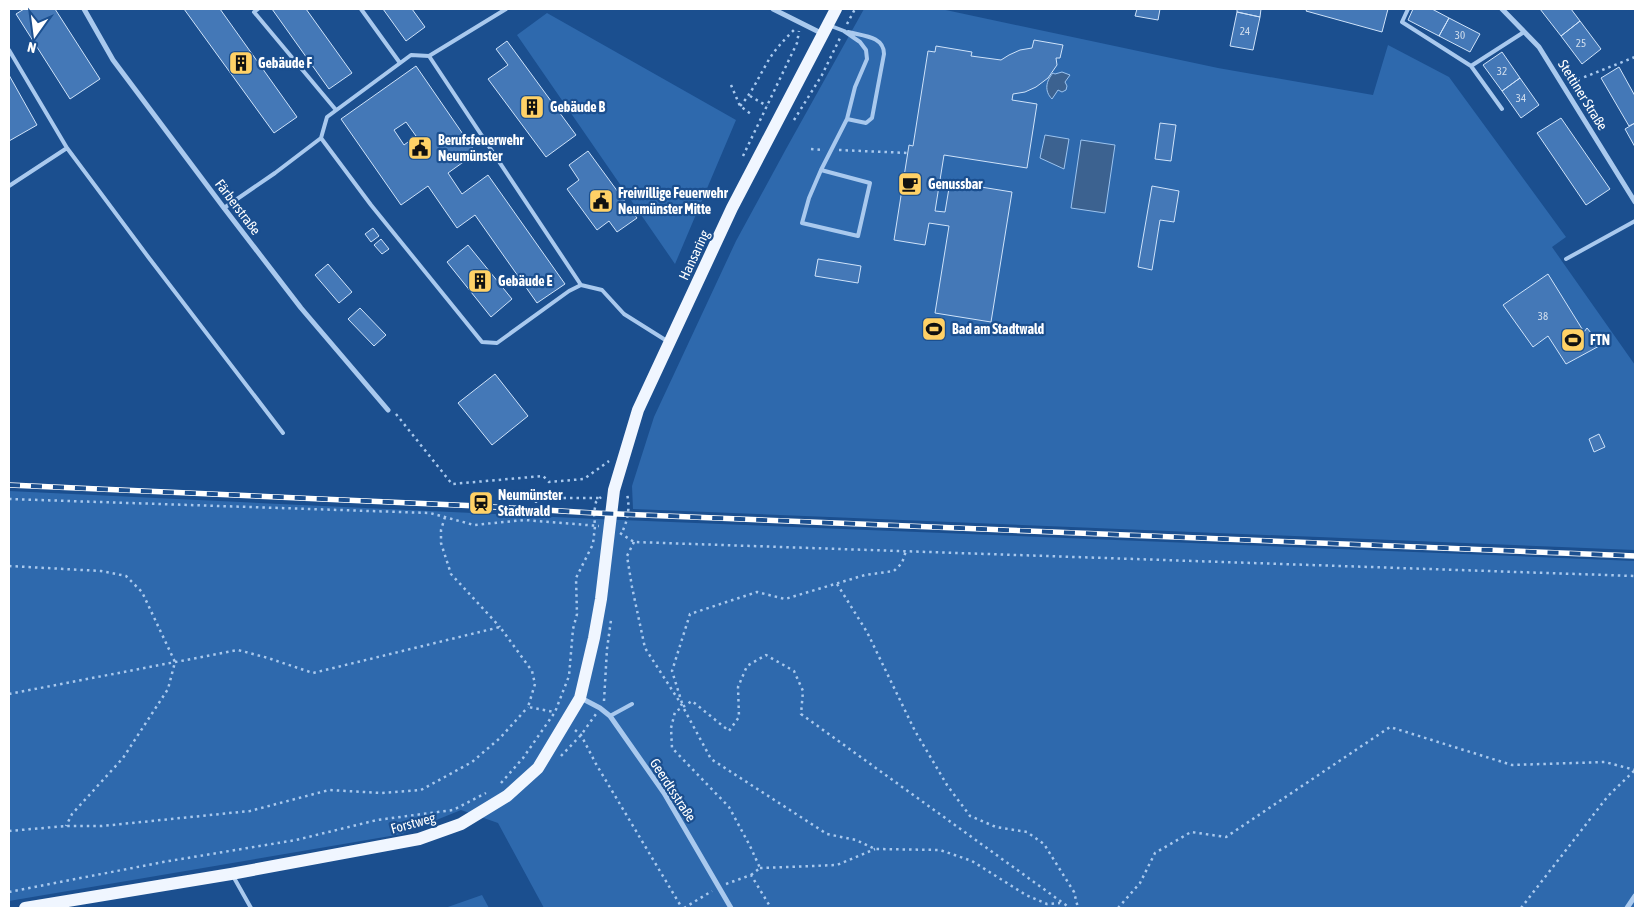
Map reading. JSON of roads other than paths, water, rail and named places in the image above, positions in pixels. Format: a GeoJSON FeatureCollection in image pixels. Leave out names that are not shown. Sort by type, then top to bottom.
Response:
{"type":"FeatureCollection","features":[{"type":"Feature","properties":{"kind":"main road","name":"Hansaring"},"geometry":{"type":"LineString","coordinates":[[609,526],[614,490],[638,410],[732,208],[836,9]]}},
{"type":"Feature","properties":{"kind":"main road","name":"Forstweg"},"geometry":{"type":"LineString","coordinates":[[25,908],[232,874],[419,840],[461,824],[507,796],[538,768],[580,698],[594,638],[609,526]]}},
{"type":"Feature","properties":{"kind":"street","name":"Färberstraße"},"geometry":{"type":"LineString","coordinates":[[84,9],[113,60],[224,208],[301,308],[388,410]]}},
{"type":"Feature","properties":{"kind":"street"},"geometry":{"type":"LineString","coordinates":[[773,9],[801,23],[826,30]]}},
{"type":"Feature","properties":{"kind":"street","name":"Stettiner Straße"},"geometry":{"type":"LineString","coordinates":[[1502,9],[1539,47],[1635,202]]}},
{"type":"Feature","properties":{"kind":"street","name":"Geerdtsstraße"},"geometry":{"type":"LineString","coordinates":[[580,698],[600,708],[610,716],[664,793],[731,908]]}},
{"type":"Feature","properties":{"kind":"street"},"geometry":{"type":"LineString","coordinates":[[1627,908],[1635,896]]}},
{"type":"Feature","properties":{"kind":"lane"},"geometry":{"type":"LineString","coordinates":[[258,9],[254,12],[336,110]]}},
{"type":"Feature","properties":{"kind":"lane"},"geometry":{"type":"LineString","coordinates":[[361,9],[400,63]]}},
{"type":"Feature","properties":{"kind":"lane"},"geometry":{"type":"LineString","coordinates":[[224,208],[321,138],[327,117],[411,55],[429,56],[506,9]]}},
{"type":"Feature","properties":{"kind":"lane"},"geometry":{"type":"LineString","coordinates":[[1408,9],[1402,22],[1471,66],[1502,109]]}},
{"type":"Feature","properties":{"kind":"lane"},"geometry":{"type":"LineString","coordinates":[[826,30],[844,31],[876,40],[883,46],[884,50],[872,118],[866,123],[847,119]]}},
{"type":"Feature","properties":{"kind":"lane"},"geometry":{"type":"LineString","coordinates":[[821,170],[870,183],[858,236],[802,223],[809,198],[821,170],[833,150],[847,119],[856,87],[866,64],[867,54],[860,42],[844,31]]}},
{"type":"Feature","properties":{"kind":"lane"},"geometry":{"type":"LineString","coordinates":[[1471,66],[1524,32]]}},
{"type":"Feature","properties":{"kind":"lane"},"geometry":{"type":"LineString","coordinates":[[9,50],[67,148],[283,433]]}},
{"type":"Feature","properties":{"kind":"lane"},"geometry":{"type":"LineString","coordinates":[[429,56],[581,285]]}},
{"type":"Feature","properties":{"kind":"lane"},"geometry":{"type":"LineString","coordinates":[[321,138],[371,205],[482,342],[497,343],[569,291],[581,285],[602,290],[624,314],[669,342]]}},
{"type":"Feature","properties":{"kind":"lane"},"geometry":{"type":"LineString","coordinates":[[9,186],[67,148]]}},
{"type":"Feature","properties":{"kind":"lane"},"geometry":{"type":"LineString","coordinates":[[1566,259],[1635,221]]}},
{"type":"Feature","properties":{"kind":"lane"},"geometry":{"type":"LineString","coordinates":[[610,716],[632,704]]}},
{"type":"Feature","properties":{"kind":"lane"},"geometry":{"type":"LineString","coordinates":[[232,874],[251,908]]}},
{"type":"Feature","properties":{"kind":"railway"},"geometry":{"type":"LineString","coordinates":[[9,485],[594,513],[1635,556]]}},
{"type":"Feature","properties":{"kind":"place","name":"Gebäude F"},"geometry":{"type":"Point","coordinates":[241,63]}},
{"type":"Feature","properties":{"kind":"place","name":"Gebäude B"},"geometry":{"type":"Point","coordinates":[532,107]}},
{"type":"Feature","properties":{"kind":"place","name":"Berufsfeuerwehr Neumünster"},"geometry":{"type":"Point","coordinates":[420,148]}},
{"type":"Feature","properties":{"kind":"place","name":"Genussbar"},"geometry":{"type":"Point","coordinates":[910,184]}},
{"type":"Feature","properties":{"kind":"place","name":"Freiwillige Feuerwehr Neumünster Mitte"},"geometry":{"type":"Point","coordinates":[601,201]}},
{"type":"Feature","properties":{"kind":"place","name":"Gebäude E"},"geometry":{"type":"Point","coordinates":[480,281]}},
{"type":"Feature","properties":{"kind":"place","name":"Bad am Stadtwald"},"geometry":{"type":"Point","coordinates":[934,329]}},
{"type":"Feature","properties":{"kind":"place","name":"FTN"},"geometry":{"type":"Point","coordinates":[1573,340]}},
{"type":"Feature","properties":{"kind":"place","name":"Neumünster Stadtwald"},"geometry":{"type":"Point","coordinates":[481,503]}}]}
